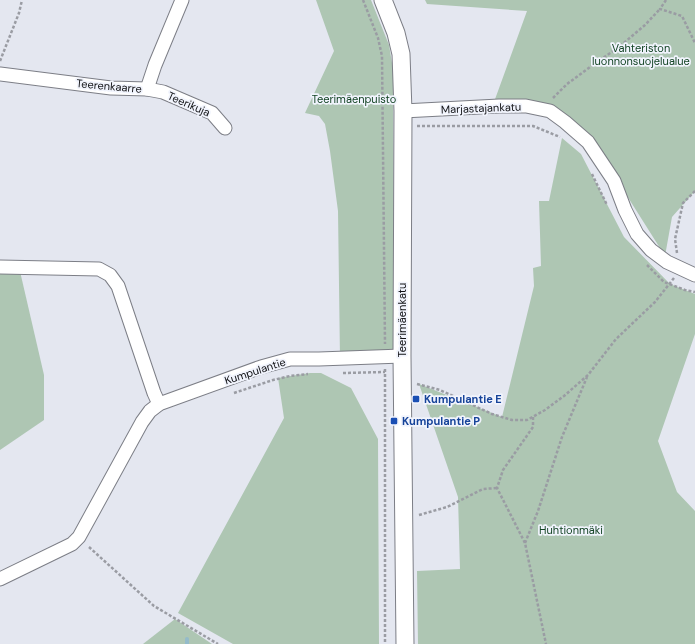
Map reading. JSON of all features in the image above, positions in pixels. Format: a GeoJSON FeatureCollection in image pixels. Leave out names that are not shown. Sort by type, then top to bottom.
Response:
{"type":"FeatureCollection","features":[{"type":"Feature","properties":{"kind":"street","name":"Teerenkaarre"},"geometry":{"type":"LineString","coordinates":[[0,74],[111,88],[147,89],[155,65],[182,0]]}},
{"type":"Feature","properties":{"kind":"street","name":"Teerimäenkatu"},"geometry":{"type":"LineString","coordinates":[[383,0],[396,34],[401,54],[405,644]]}},
{"type":"Feature","properties":{"kind":"street","name":"Teerikuja"},"geometry":{"type":"LineString","coordinates":[[147,89],[163,92],[212,113],[225,128]]}},
{"type":"Feature","properties":{"kind":"street","name":"Marjastajankatu"},"geometry":{"type":"LineString","coordinates":[[402,118],[499,106],[526,106],[550,111],[588,142],[614,181],[625,210],[637,234],[651,250],[667,262],[695,275]]}},
{"type":"Feature","properties":{"kind":"street"},"geometry":{"type":"LineString","coordinates":[[0,267],[98,269],[110,275],[118,286],[154,393],[160,404]]}},
{"type":"Feature","properties":{"kind":"street","name":"Kumpulantie"},"geometry":{"type":"LineString","coordinates":[[0,579],[72,544],[79,537],[142,422],[150,411],[160,404],[261,367],[290,359],[402,356]]}},
{"type":"Feature","properties":{"kind":"path"},"geometry":{"type":"LineString","coordinates":[[0,61],[19,13],[22,0]]}},
{"type":"Feature","properties":{"kind":"path"},"geometry":{"type":"LineString","coordinates":[[362,0],[378,38],[382,56],[385,357],[385,644]]}},
{"type":"Feature","properties":{"kind":"path"},"geometry":{"type":"LineString","coordinates":[[544,110],[567,84],[619,47],[645,25],[666,0]]}},
{"type":"Feature","properties":{"kind":"path"},"geometry":{"type":"LineString","coordinates":[[660,9],[682,16],[695,43]]}},
{"type":"Feature","properties":{"kind":"path"},"geometry":{"type":"LineString","coordinates":[[383,126],[402,118],[533,126],[562,138]]}},
{"type":"Feature","properties":{"kind":"path"},"geometry":{"type":"LineString","coordinates":[[590,171],[610,210]]}},
{"type":"Feature","properties":{"kind":"path"},"geometry":{"type":"LineString","coordinates":[[385,383],[419,384],[440,390],[492,414],[512,420],[527,420],[545,410],[558,401],[588,375],[616,339],[655,302],[670,284],[680,268],[675,239],[683,203],[695,191]]}},
{"type":"Feature","properties":{"kind":"path"},"geometry":{"type":"LineString","coordinates":[[643,261],[664,282],[695,292]]}},
{"type":"Feature","properties":{"kind":"path"},"geometry":{"type":"LineString","coordinates":[[337,373],[385,372]]}},
{"type":"Feature","properties":{"kind":"path"},"geometry":{"type":"LineString","coordinates":[[229,394],[273,380],[310,373]]}},
{"type":"Feature","properties":{"kind":"path"},"geometry":{"type":"LineString","coordinates":[[525,543],[538,512],[562,437],[588,375]]}},
{"type":"Feature","properties":{"kind":"path"},"geometry":{"type":"LineString","coordinates":[[533,416],[533,427],[504,470],[497,488],[525,543],[546,644]]}},
{"type":"Feature","properties":{"kind":"path"},"geometry":{"type":"LineString","coordinates":[[404,519],[447,507],[483,488],[497,488]]}},
{"type":"Feature","properties":{"kind":"path"},"geometry":{"type":"LineString","coordinates":[[84,551],[89,546],[154,606],[218,644]]}},
{"type":"Feature","properties":{"kind":"green space","name":"Teerimäenpuisto"},"geometry":{"type":"Polygon","coordinates":[[[316,0],[371,0],[389,45],[393,69],[394,356],[340,358],[338,211],[330,151],[325,124],[319,116],[305,113],[334,51],[316,0]]]}},
{"type":"Feature","properties":{"kind":"green space","name":"Vahteriston luonnonsuojelualue"},"geometry":{"type":"Polygon","coordinates":[[[425,0],[695,0],[695,191],[672,217],[665,256],[617,180],[569,120],[494,102],[527,11],[427,4],[425,0]]]}},
{"type":"Feature","properties":{"kind":"green space","name":"Huhtionmäki"},"geometry":{"type":"Polygon","coordinates":[[[562,138],[581,154],[624,237],[670,284],[695,294],[695,334],[658,441],[677,492],[695,511],[695,644],[418,644],[417,571],[460,569],[458,497],[419,384],[502,417],[534,286],[533,268],[541,266],[539,201],[549,201],[562,138]]]}},
{"type":"Feature","properties":{"kind":"green space"},"geometry":{"type":"Polygon","coordinates":[[[0,267],[19,267],[44,375],[44,420],[0,450],[0,267]]]}},
{"type":"Feature","properties":{"kind":"green space"},"geometry":{"type":"Polygon","coordinates":[[[310,373],[321,373],[351,388],[378,439],[379,644],[233,644],[178,613],[284,418],[278,378],[310,373]]]}},
{"type":"Feature","properties":{"kind":"green space"},"geometry":{"type":"Polygon","coordinates":[[[175,619],[212,644],[143,644],[175,619]]]}},
{"type":"Feature","properties":{"kind":"waterway"},"geometry":{"type":"LineString","coordinates":[[187,639],[187,644]]}},
{"type":"Feature","properties":{"kind":"place","name":"Kumpulantie E"},"geometry":{"type":"Point","coordinates":[416,399]}},
{"type":"Feature","properties":{"kind":"place","name":"Kumpulantie P"},"geometry":{"type":"Point","coordinates":[394,421]}}]}
